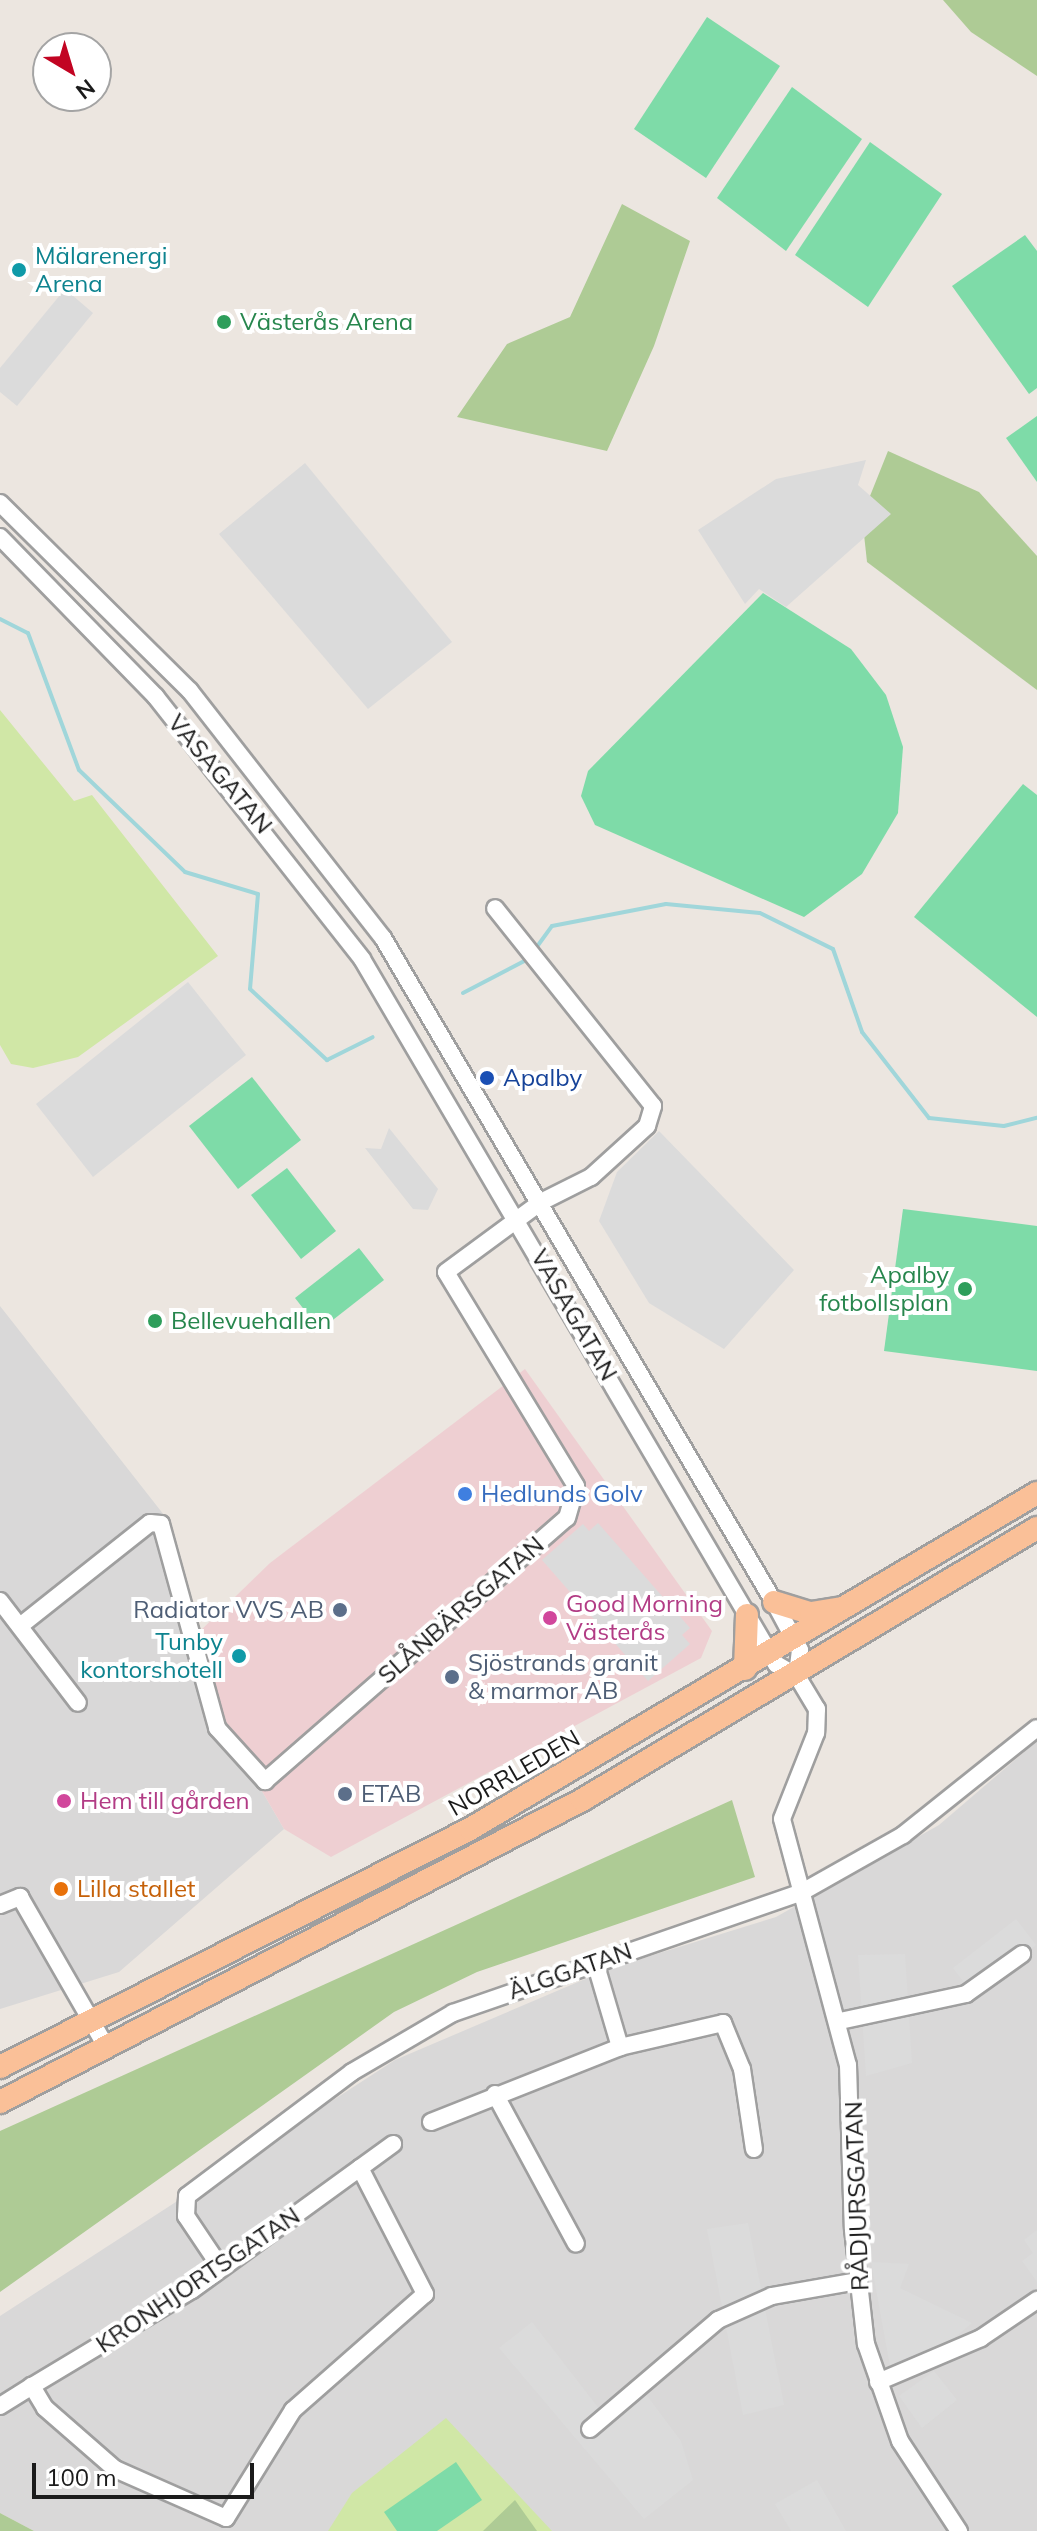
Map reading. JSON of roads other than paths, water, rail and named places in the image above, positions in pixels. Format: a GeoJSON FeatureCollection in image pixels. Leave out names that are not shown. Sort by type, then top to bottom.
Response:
{"type":"FeatureCollection","features":[{"type":"Feature","properties":{"kind":"main road","name":"NORRLEDEN"},"geometry":{"type":"LineString","coordinates":[[0,2067],[93,2023],[470,1829],[771,1656],[1037,1493]]}},
{"type":"Feature","properties":{"kind":"main road"},"geometry":{"type":"LineString","coordinates":[[0,2102],[426,1886],[797,1676],[1037,1528]]}},
{"type":"Feature","properties":{"kind":"main road"},"geometry":{"type":"LineString","coordinates":[[774,1602],[811,1613],[855,1606]]}},
{"type":"Feature","properties":{"kind":"main road"},"geometry":{"type":"LineString","coordinates":[[745,1669],[747,1615]]}},
{"type":"Feature","properties":{"kind":"street","name":"VASAGATAN"},"geometry":{"type":"LineString","coordinates":[[0,503],[190,691],[292,814],[383,938],[774,1602],[795,1641],[797,1676]]}},
{"type":"Feature","properties":{"kind":"street","name":"VASAGATAN"},"geometry":{"type":"LineString","coordinates":[[0,537],[156,697],[263,824],[362,959],[518,1219],[771,1656],[797,1676]]}},
{"type":"Feature","properties":{"kind":"street"},"geometry":{"type":"LineString","coordinates":[[495,908],[653,1106],[647,1126],[591,1177],[541,1202]]}},
{"type":"Feature","properties":{"kind":"street","name":"SLÅNBÄRSGATAN"},"geometry":{"type":"LineString","coordinates":[[20,1626],[150,1523],[161,1524],[217,1728],[265,1781],[573,1507],[576,1486],[446,1272],[541,1202]]}},
{"type":"Feature","properties":{"kind":"street"},"geometry":{"type":"LineString","coordinates":[[0,1601],[78,1703]]}},
{"type":"Feature","properties":{"kind":"street","name":"RÅDJURSGATAN"},"geometry":{"type":"LineString","coordinates":[[797,1676],[817,1709],[816,1733],[782,1819],[840,2021],[853,2098],[858,2281],[878,2382],[900,2441],[959,2531]]}},
{"type":"Feature","properties":{"kind":"street","name":"ÄLGGATAN"},"geometry":{"type":"LineString","coordinates":[[221,2268],[186,2216],[187,2196],[405,2037],[595,1962],[802,1892],[903,1835],[1037,1728]]}},
{"type":"Feature","properties":{"kind":"street"},"geometry":{"type":"LineString","coordinates":[[0,1905],[20,1897],[107,2048]]}},
{"type":"Feature","properties":{"kind":"street"},"geometry":{"type":"LineString","coordinates":[[840,2021],[966,1994],[1022,1954]]}},
{"type":"Feature","properties":{"kind":"street"},"geometry":{"type":"LineString","coordinates":[[595,1962],[620,2047]]}},
{"type":"Feature","properties":{"kind":"street"},"geometry":{"type":"LineString","coordinates":[[431,2122],[495,2094],[620,2047],[723,2023],[730,2028],[754,2149]]}},
{"type":"Feature","properties":{"kind":"street"},"geometry":{"type":"LineString","coordinates":[[495,2094],[558,2199],[576,2244]]}},
{"type":"Feature","properties":{"kind":"street","name":"KRONHJORTSGATAN"},"geometry":{"type":"LineString","coordinates":[[0,2406],[221,2268],[393,2144]]}},
{"type":"Feature","properties":{"kind":"street"},"geometry":{"type":"LineString","coordinates":[[32,2386],[63,2429],[115,2469],[226,2518],[293,2410],[425,2294],[360,2168]]}},
{"type":"Feature","properties":{"kind":"street"},"geometry":{"type":"LineString","coordinates":[[590,2429],[718,2320],[772,2296],[858,2281]]}},
{"type":"Feature","properties":{"kind":"street"},"geometry":{"type":"LineString","coordinates":[[878,2382],[981,2338],[1037,2300]]}},
{"type":"Feature","properties":{"kind":"waterway"},"geometry":{"type":"LineString","coordinates":[[0,619],[28,633],[79,770],[185,872],[258,894],[250,989],[327,1060],[373,1037]]}},
{"type":"Feature","properties":{"kind":"waterway"},"geometry":{"type":"LineString","coordinates":[[536,948],[552,926],[666,904],[760,913],[833,949],[862,1032],[929,1118],[1004,1126],[1037,1118]]}},
{"type":"Feature","properties":{"kind":"waterway"},"geometry":{"type":"LineString","coordinates":[[463,993],[528,959]]}},
{"type":"Feature","properties":{"kind":"place","name":"Mälarenergi Arena"},"geometry":{"type":"Point","coordinates":[19,270]}},
{"type":"Feature","properties":{"kind":"place","name":"Västerås Arena"},"geometry":{"type":"Point","coordinates":[224,322]}},
{"type":"Feature","properties":{"kind":"place","name":"Apalby"},"geometry":{"type":"Point","coordinates":[487,1078]}},
{"type":"Feature","properties":{"kind":"place","name":"Apalby fotbollsplan"},"geometry":{"type":"Point","coordinates":[965,1289]}},
{"type":"Feature","properties":{"kind":"place","name":"Bellevuehallen"},"geometry":{"type":"Point","coordinates":[155,1321]}},
{"type":"Feature","properties":{"kind":"place","name":"Hedlunds Golv"},"geometry":{"type":"Point","coordinates":[465,1494]}},
{"type":"Feature","properties":{"kind":"place","name":"Radiator VVS AB"},"geometry":{"type":"Point","coordinates":[340,1610]}},
{"type":"Feature","properties":{"kind":"place","name":"Good Morning Västerås"},"geometry":{"type":"Point","coordinates":[550,1618]}},
{"type":"Feature","properties":{"kind":"place","name":"Tunby kontorshotell"},"geometry":{"type":"Point","coordinates":[239,1656]}},
{"type":"Feature","properties":{"kind":"place","name":"Sjöstrands granit & marmor AB"},"geometry":{"type":"Point","coordinates":[452,1677]}},
{"type":"Feature","properties":{"kind":"place","name":"ETAB"},"geometry":{"type":"Point","coordinates":[345,1794]}},
{"type":"Feature","properties":{"kind":"place","name":"Hem till gården"},"geometry":{"type":"Point","coordinates":[64,1801]}},
{"type":"Feature","properties":{"kind":"place","name":"Lilla stallet"},"geometry":{"type":"Point","coordinates":[61,1889]}}]}
